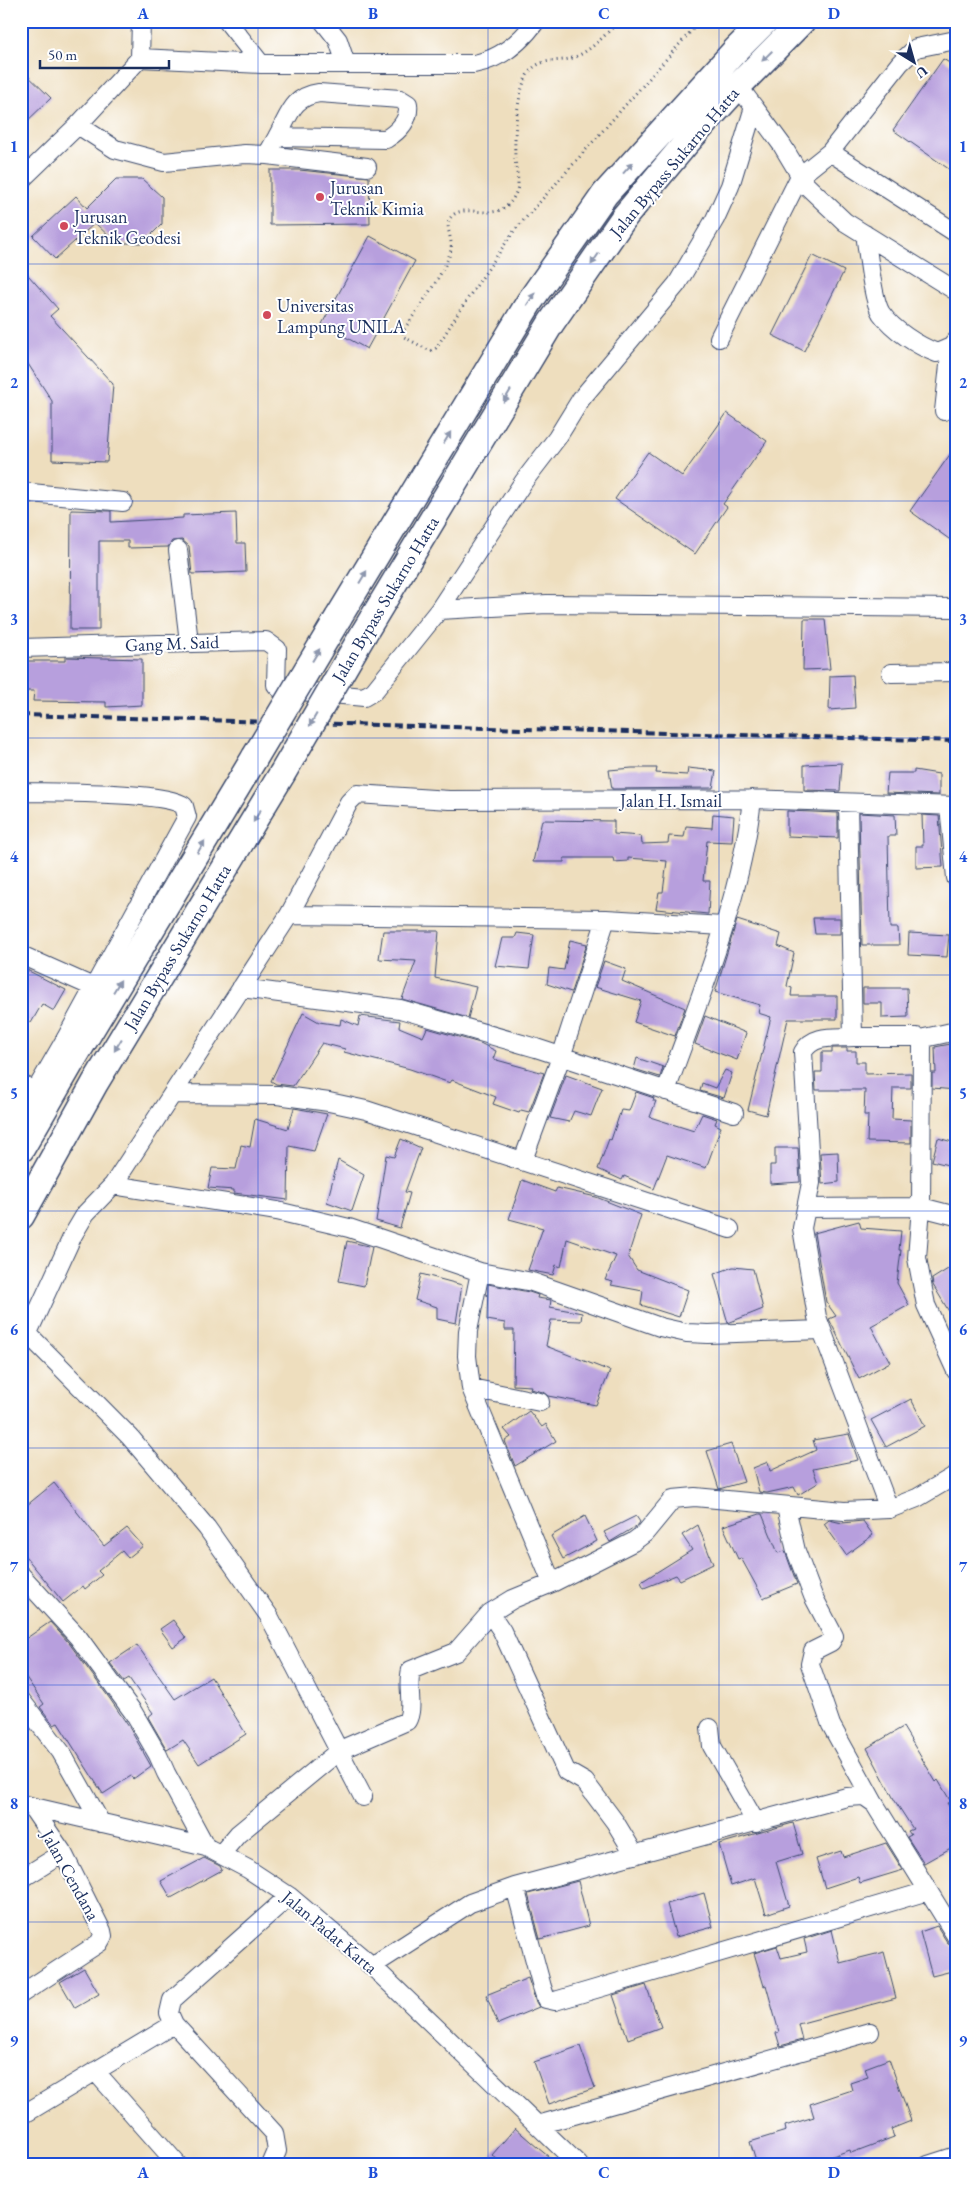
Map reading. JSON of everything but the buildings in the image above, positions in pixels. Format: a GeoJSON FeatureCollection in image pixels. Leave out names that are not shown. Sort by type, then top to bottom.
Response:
{"type":"FeatureCollection","features":[{"type":"Feature","properties":{"kind":"highway","name":"Jalan Bypass Sukarno Hatta"},"geometry":{"type":"LineString","coordinates":[[21,1149],[73,1059],[530,301],[605,194],[735,50],[764,21]]}},
{"type":"Feature","properties":{"kind":"highway","name":"Jalan Bypass Sukarno Hatta"},"geometry":{"type":"LineString","coordinates":[[21,1216],[95,1083],[556,315],[625,216],[687,142],[738,86],[802,21]]}},
{"type":"Feature","properties":{"kind":"street"},"geometry":{"type":"LineString","coordinates":[[21,180],[78,125],[140,58],[141,21]]}},
{"type":"Feature","properties":{"kind":"street"},"geometry":{"type":"LineString","coordinates":[[227,21],[261,64]]}},
{"type":"Feature","properties":{"kind":"street"},"geometry":{"type":"LineString","coordinates":[[323,21],[338,40],[346,64]]}},
{"type":"Feature","properties":{"kind":"street"},"geometry":{"type":"LineString","coordinates":[[140,58],[261,64],[451,65],[488,61],[501,55],[518,42],[536,21]]}},
{"type":"Feature","properties":{"kind":"street"},"geometry":{"type":"LineString","coordinates":[[719,338],[800,176],[830,152],[900,63],[916,48],[956,40]]}},
{"type":"Feature","properties":{"kind":"street"},"geometry":{"type":"LineString","coordinates":[[738,86],[782,145],[800,176],[829,209],[845,222],[956,291]]}},
{"type":"Feature","properties":{"kind":"street"},"geometry":{"type":"LineString","coordinates":[[267,155],[277,137],[297,101],[308,95],[319,93],[400,99],[408,104],[409,114],[397,132],[386,139],[277,137]]}},
{"type":"Feature","properties":{"kind":"street"},"geometry":{"type":"LineString","coordinates":[[439,610],[524,481],[557,438],[581,399],[677,284],[715,218],[730,186],[754,108]]}},
{"type":"Feature","properties":{"kind":"street"},"geometry":{"type":"LineString","coordinates":[[78,125],[115,149],[164,162],[245,154],[367,167]]}},
{"type":"Feature","properties":{"kind":"street"},"geometry":{"type":"LineString","coordinates":[[830,152],[956,232]]}},
{"type":"Feature","properties":{"kind":"street"},"geometry":{"type":"LineString","coordinates":[[866,234],[872,279],[880,312],[896,328],[926,349],[937,353],[953,344]]}},
{"type":"Feature","properties":{"kind":"street"},"geometry":{"type":"LineString","coordinates":[[944,411],[953,344]]}},
{"type":"Feature","properties":{"kind":"street"},"geometry":{"type":"LineString","coordinates":[[21,492],[123,502]]}},
{"type":"Feature","properties":{"kind":"street"},"geometry":{"type":"LineString","coordinates":[[178,550],[189,642]]}},
{"type":"Feature","properties":{"kind":"street"},"geometry":{"type":"LineString","coordinates":[[439,610],[548,604],[956,608]]}},
{"type":"Feature","properties":{"kind":"street","name":"Gang M. Said"},"geometry":{"type":"LineString","coordinates":[[21,648],[266,641],[277,649],[276,685],[280,689],[364,697],[370,696],[439,610]]}},
{"type":"Feature","properties":{"kind":"street"},"geometry":{"type":"LineString","coordinates":[[892,673],[956,672]]}},
{"type":"Feature","properties":{"kind":"street"},"geometry":{"type":"LineString","coordinates":[[21,792],[148,796],[174,800],[184,806],[187,811],[185,822],[93,987],[28,1087],[21,1116]]}},
{"type":"Feature","properties":{"kind":"street","name":"Jalan H. Ismail"},"geometry":{"type":"LineString","coordinates":[[24,1341],[72,1235],[86,1214],[113,1185],[173,1094],[289,914],[349,802],[357,794],[449,800],[752,799],[848,804],[952,806]]}},
{"type":"Feature","properties":{"kind":"street"},"geometry":{"type":"LineString","coordinates":[[666,1091],[724,926],[744,856],[752,799]]}},
{"type":"Feature","properties":{"kind":"street"},"geometry":{"type":"LineString","coordinates":[[848,804],[853,1037]]}},
{"type":"Feature","properties":{"kind":"street"},"geometry":{"type":"LineString","coordinates":[[952,806],[956,878]]}},
{"type":"Feature","properties":{"kind":"street"},"geometry":{"type":"LineString","coordinates":[[289,914],[606,919],[724,926]]}},
{"type":"Feature","properties":{"kind":"street"},"geometry":{"type":"LineString","coordinates":[[523,1160],[561,1056],[606,919]]}},
{"type":"Feature","properties":{"kind":"street"},"geometry":{"type":"LineString","coordinates":[[21,955],[93,987]]}},
{"type":"Feature","properties":{"kind":"street"},"geometry":{"type":"LineString","coordinates":[[241,988],[400,1009],[561,1056],[734,1113]]}},
{"type":"Feature","properties":{"kind":"street"},"geometry":{"type":"LineString","coordinates":[[890,1509],[818,1317],[802,1228],[811,1184],[803,1052],[808,1043],[819,1038],[917,1037],[920,1039],[956,1031]]}},
{"type":"Feature","properties":{"kind":"street"},"geometry":{"type":"LineString","coordinates":[[920,1039],[920,1213],[917,1258],[926,1305],[956,1371]]}},
{"type":"Feature","properties":{"kind":"street"},"geometry":{"type":"LineString","coordinates":[[173,1094],[277,1095],[329,1102],[366,1110],[730,1229]]}},
{"type":"Feature","properties":{"kind":"street"},"geometry":{"type":"LineString","coordinates":[[113,1185],[304,1216],[349,1228],[480,1272],[532,1282],[660,1327],[687,1333],[822,1330]]}},
{"type":"Feature","properties":{"kind":"street"},"geometry":{"type":"LineString","coordinates":[[806,1208],[956,1216]]}},
{"type":"Feature","properties":{"kind":"street"},"geometry":{"type":"LineString","coordinates":[[480,1272],[468,1330],[467,1356],[470,1388],[552,1583]]}},
{"type":"Feature","properties":{"kind":"street"},"geometry":{"type":"LineString","coordinates":[[24,1341],[130,1437],[207,1528],[269,1616],[363,1797]]}},
{"type":"Feature","properties":{"kind":"street"},"geometry":{"type":"LineString","coordinates":[[470,1388],[540,1402]]}},
{"type":"Feature","properties":{"kind":"street"},"geometry":{"type":"LineString","coordinates":[[21,1575],[78,1637],[133,1712],[158,1755],[166,1773],[213,1851],[238,1834],[340,1750],[408,1721],[411,1713],[408,1682],[411,1670],[456,1652],[490,1613],[513,1599],[552,1583],[633,1542],[645,1533],[674,1499],[695,1497],[844,1512],[890,1509],[917,1498],[956,1475]]}},
{"type":"Feature","properties":{"kind":"street"},"geometry":{"type":"LineString","coordinates":[[786,1507],[796,1552],[812,1596],[834,1636],[831,1642],[814,1651],[809,1659],[831,1725],[874,1803],[956,1936]]}},
{"type":"Feature","properties":{"kind":"street"},"geometry":{"type":"LineString","coordinates":[[490,1613],[502,1631],[566,1771],[585,1782],[615,1822],[635,1856]]}},
{"type":"Feature","properties":{"kind":"street"},"geometry":{"type":"LineString","coordinates":[[21,1700],[40,1721],[61,1752],[101,1823]]}},
{"type":"Feature","properties":{"kind":"street"},"geometry":{"type":"LineString","coordinates":[[710,1728],[712,1746],[756,1823]]}},
{"type":"Feature","properties":{"kind":"street"},"geometry":{"type":"LineString","coordinates":[[372,1966],[470,1904],[515,1887],[847,1797],[864,1796],[874,1803]]}},
{"type":"Feature","properties":{"kind":"street","name":"Jalan Padat Karta"},"geometry":{"type":"LineString","coordinates":[[26,1805],[213,1851],[248,1869],[289,1896],[372,1966],[538,2125],[574,2163]]}},
{"type":"Feature","properties":{"kind":"street","name":"Jalan Cendana"},"geometry":{"type":"LineString","coordinates":[[21,1994],[99,1943],[103,1936],[63,1853],[26,1805]]}},
{"type":"Feature","properties":{"kind":"street"},"geometry":{"type":"LineString","coordinates":[[21,1878],[63,1853]]}},
{"type":"Feature","properties":{"kind":"street"},"geometry":{"type":"LineString","coordinates":[[515,1887],[542,1987],[546,1999],[551,2001],[558,2001],[928,1891]]}},
{"type":"Feature","properties":{"kind":"street"},"geometry":{"type":"LineString","coordinates":[[271,2165],[277,2151],[274,2133],[174,2024],[170,2013],[172,2000],[289,1896]]}},
{"type":"Feature","properties":{"kind":"street"},"geometry":{"type":"LineString","coordinates":[[21,2116],[174,2024]]}},
{"type":"Feature","properties":{"kind":"street"},"geometry":{"type":"LineString","coordinates":[[538,2125],[870,2032]]}},
{"type":"Feature","properties":{"kind":"street"},"geometry":{"type":"LineString","coordinates":[[95,2071],[178,2165]]}},
{"type":"Feature","properties":{"kind":"street"},"geometry":{"type":"LineString","coordinates":[[928,2165],[950,2160]]}},
{"type":"Feature","properties":{"kind":"path"},"geometry":{"type":"LineString","coordinates":[[619,21],[577,57],[540,62],[528,73],[517,110],[515,131],[518,188],[513,198],[503,208],[494,212],[456,213],[450,218],[448,226],[452,248],[446,262],[403,331],[404,337],[430,351],[436,348],[514,231],[700,21]]}},
{"type":"Feature","properties":{"kind":"railway"},"geometry":{"type":"LineString","coordinates":[[21,715],[956,741]]}},
{"type":"Feature","properties":{"kind":"place","name":"Jurusan Teknik Kimia"},"geometry":{"type":"Point","coordinates":[320,197]}},
{"type":"Feature","properties":{"kind":"place","name":"Jurusan Teknik Geodesi"},"geometry":{"type":"Point","coordinates":[64,226]}},
{"type":"Feature","properties":{"kind":"place","name":"Universitas Lampung UNILA"},"geometry":{"type":"Point","coordinates":[267,315]}}]}
